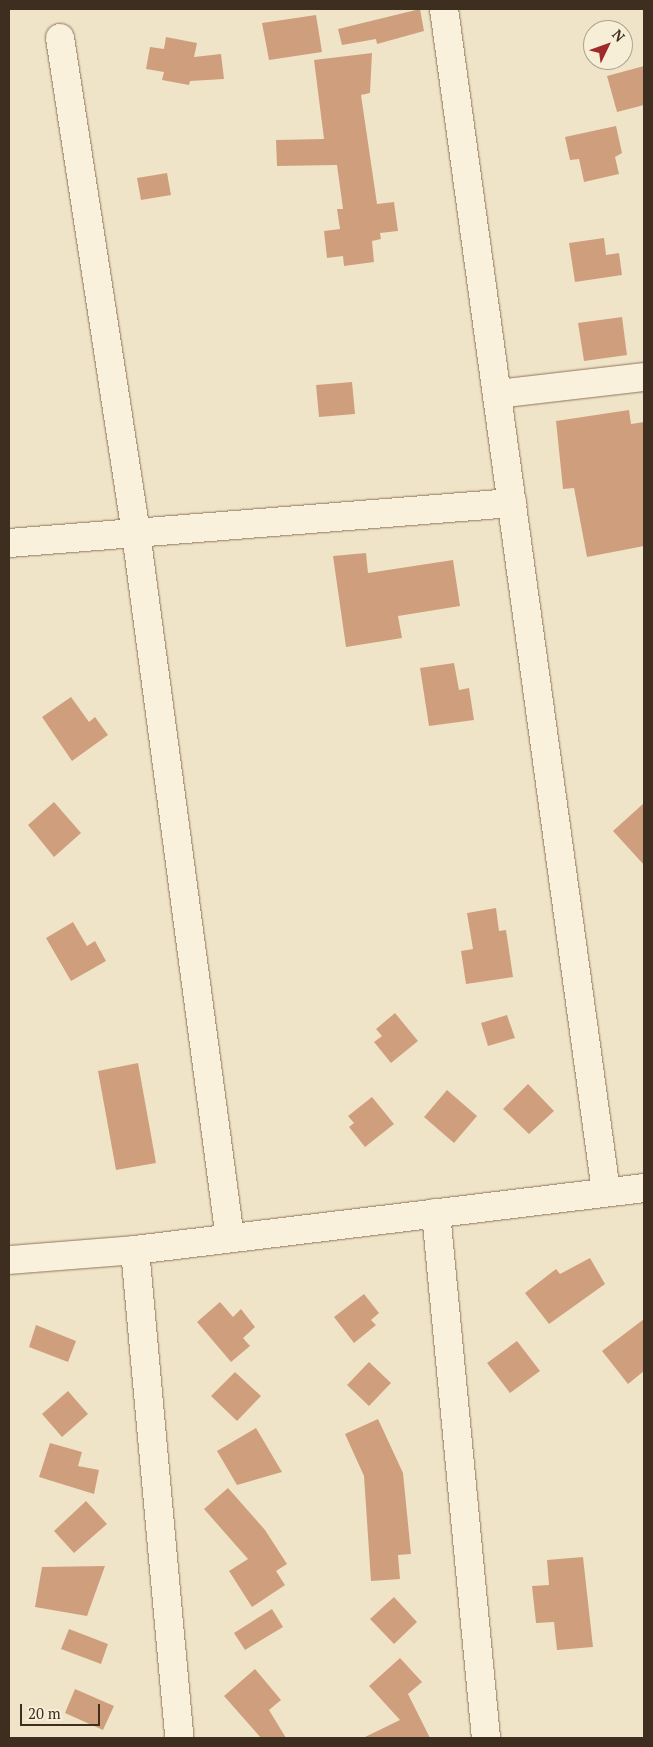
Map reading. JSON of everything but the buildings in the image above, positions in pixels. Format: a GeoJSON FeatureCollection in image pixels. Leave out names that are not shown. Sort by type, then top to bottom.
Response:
{"type":"FeatureCollection","features":[{"type":"Feature","properties":{"kind":"street"},"geometry":{"type":"LineString","coordinates":[[444,9],[606,1191]]}},
{"type":"Feature","properties":{"kind":"street"},"geometry":{"type":"LineString","coordinates":[[60,38],[136,533],[230,1238]]}},
{"type":"Feature","properties":{"kind":"street"},"geometry":{"type":"LineString","coordinates":[[497,394],[644,377]]}},
{"type":"Feature","properties":{"kind":"street"},"geometry":{"type":"LineString","coordinates":[[9,543],[512,503]]}},
{"type":"Feature","properties":{"kind":"street"},"geometry":{"type":"LineString","coordinates":[[9,1260],[135,1250],[606,1191],[644,1188]]}},
{"type":"Feature","properties":{"kind":"street"},"geometry":{"type":"LineString","coordinates":[[436,1213],[486,1738]]}},
{"type":"Feature","properties":{"kind":"street"},"geometry":{"type":"LineString","coordinates":[[135,1250],[179,1738]]}}]}
